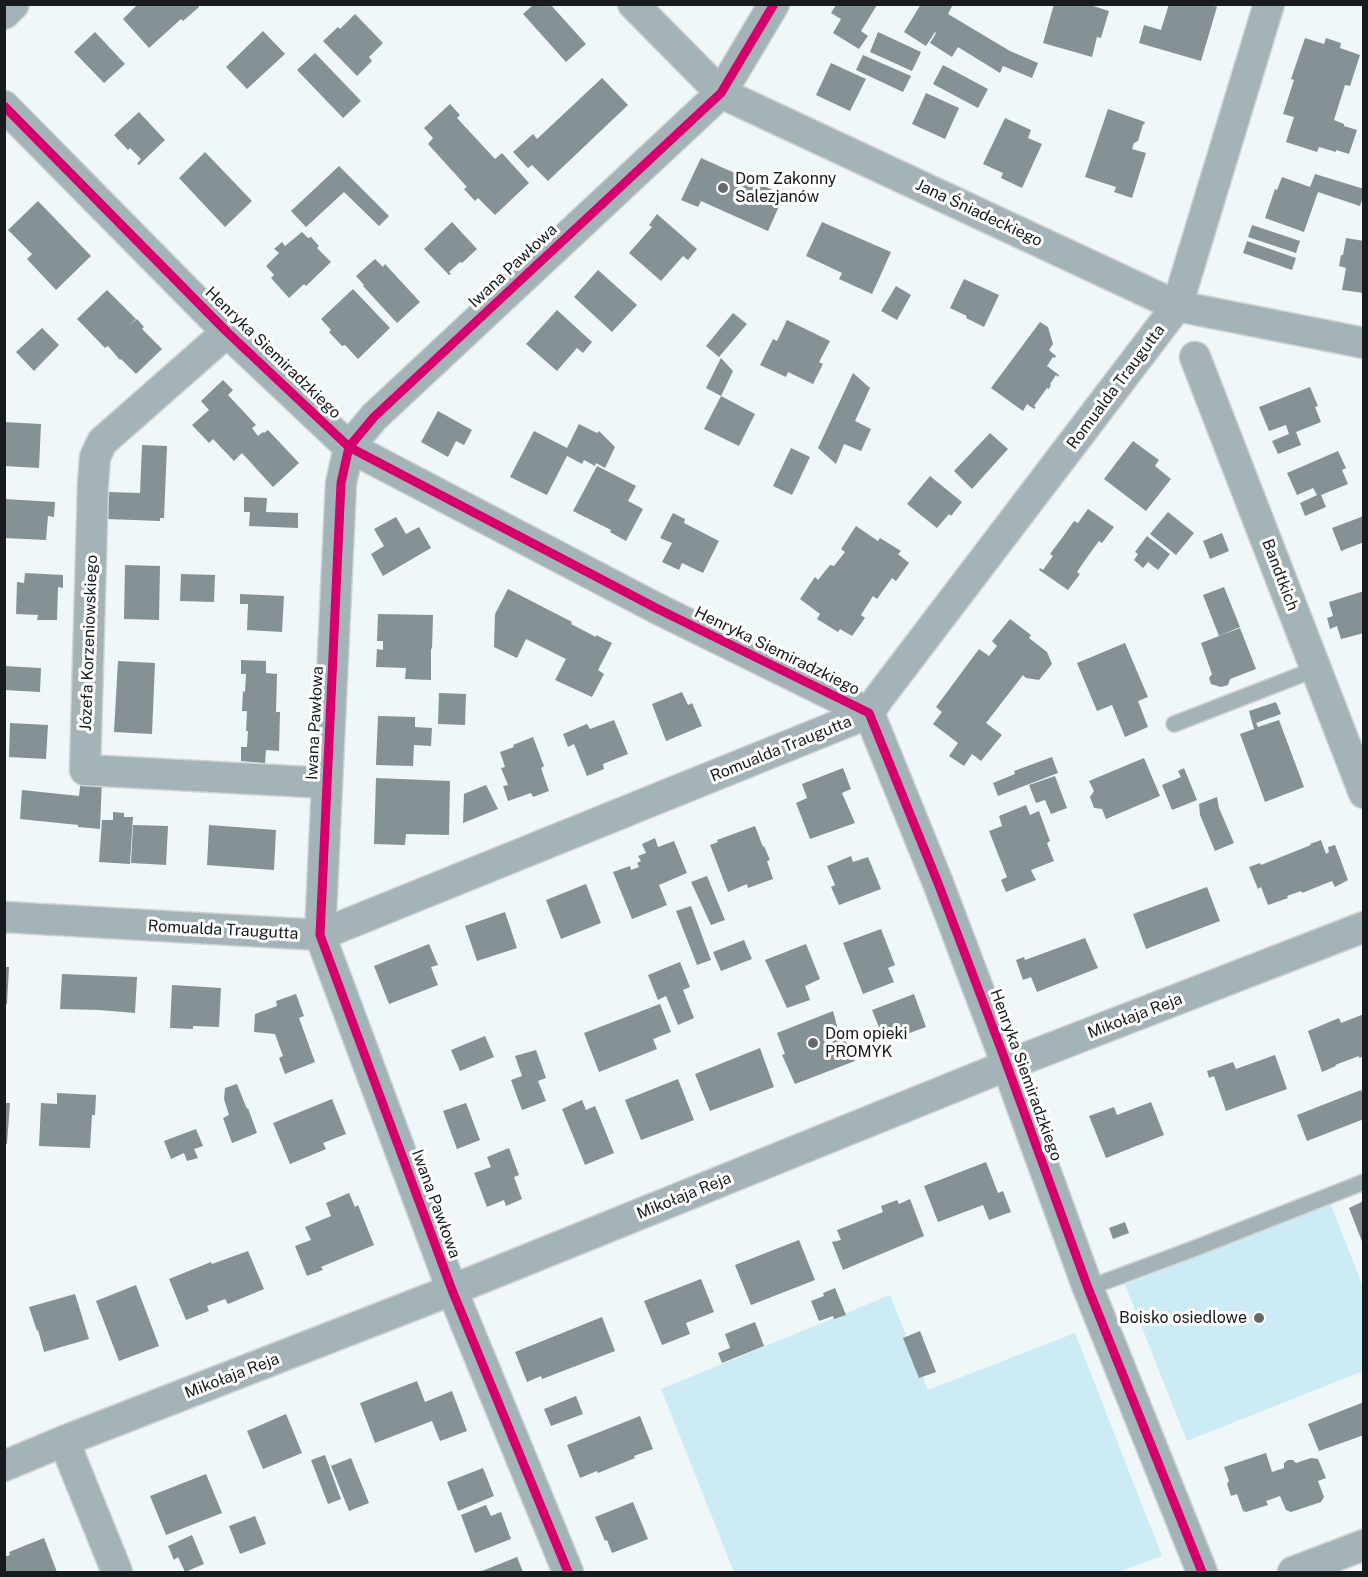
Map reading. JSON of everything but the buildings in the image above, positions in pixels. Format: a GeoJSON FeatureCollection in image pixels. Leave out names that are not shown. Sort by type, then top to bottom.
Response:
{"type":"FeatureCollection","features":[{"type":"Feature","properties":{"kind":"street"},"geometry":{"type":"LineString","coordinates":[[4,12],[12,4]]}},
{"type":"Feature","properties":{"kind":"street","name":"Jana Śniadeckiego"},"geometry":{"type":"LineString","coordinates":[[633,4],[721,93],[1177,306],[1364,343]]}},
{"type":"Feature","properties":{"kind":"street","name":"Iwana Pawłowa"},"geometry":{"type":"LineString","coordinates":[[568,1572],[452,1290],[320,935],[341,483],[349,447],[374,417],[721,93],[774,4]]}},
{"type":"Feature","properties":{"kind":"street","name":"Romualda Traugutta"},"geometry":{"type":"LineString","coordinates":[[4,917],[320,935],[868,713],[1177,306],[1269,4]]}},
{"type":"Feature","properties":{"kind":"street","name":"Henryka Siemiradzkiego"},"geometry":{"type":"LineString","coordinates":[[4,106],[227,332],[349,447],[656,608],[868,713],[938,883],[1088,1288],[1202,1572]]}},
{"type":"Feature","properties":{"kind":"street","name":"Józefa Korzeniowskiego"},"geometry":{"type":"LineString","coordinates":[[227,332],[102,442],[95,457],[85,770],[327,783]]}},
{"type":"Feature","properties":{"kind":"street","name":"Bandtkich"},"geometry":{"type":"LineString","coordinates":[[1196,357],[1364,793]]}},
{"type":"Feature","properties":{"kind":"street","name":"Mikołaja Reja"},"geometry":{"type":"LineString","coordinates":[[4,1466],[452,1290],[1007,1066],[1364,927]]}},
{"type":"Feature","properties":{"kind":"street"},"geometry":{"type":"LineString","coordinates":[[64,1441],[117,1572]]}},
{"type":"Feature","properties":{"kind":"street"},"geometry":{"type":"LineString","coordinates":[[1293,1572],[1364,1545]]}},
{"type":"Feature","properties":{"kind":"lane"},"geometry":{"type":"LineString","coordinates":[[1174,724],[1316,669]]}},
{"type":"Feature","properties":{"kind":"lane"},"geometry":{"type":"LineString","coordinates":[[1088,1288],[1364,1182]]}},
{"type":"Feature","properties":{"kind":"shaded area"},"geometry":{"type":"Polygon","coordinates":[[[1330,1203],[1363,1287],[1363,1371],[1187,1441],[1125,1285],[1330,1203]]]}},
{"type":"Feature","properties":{"kind":"shaded area"},"geometry":{"type":"Polygon","coordinates":[[[890,1295],[928,1390],[1075,1333],[1162,1556],[1118,1572],[734,1572],[661,1389],[890,1295]]]}},
{"type":"Feature","properties":{"kind":"cycle path"},"geometry":{"type":"LineString","coordinates":[[568,1572],[452,1290],[320,935],[341,483],[349,447],[374,417],[721,93],[774,4]]}},
{"type":"Feature","properties":{"kind":"cycle path"},"geometry":{"type":"LineString","coordinates":[[4,106],[227,332],[349,447],[656,608],[869,713],[938,883],[1088,1288],[1202,1572]]}},
{"type":"Feature","properties":{"kind":"place","name":"Dom Zakonny Salezjanów"},"geometry":{"type":"Point","coordinates":[723,188]}},
{"type":"Feature","properties":{"kind":"place","name":"Dom opieki PROMYK"},"geometry":{"type":"Point","coordinates":[813,1043]}},
{"type":"Feature","properties":{"kind":"place","name":"Boisko osiedlowe"},"geometry":{"type":"Point","coordinates":[1259,1318]}}]}
